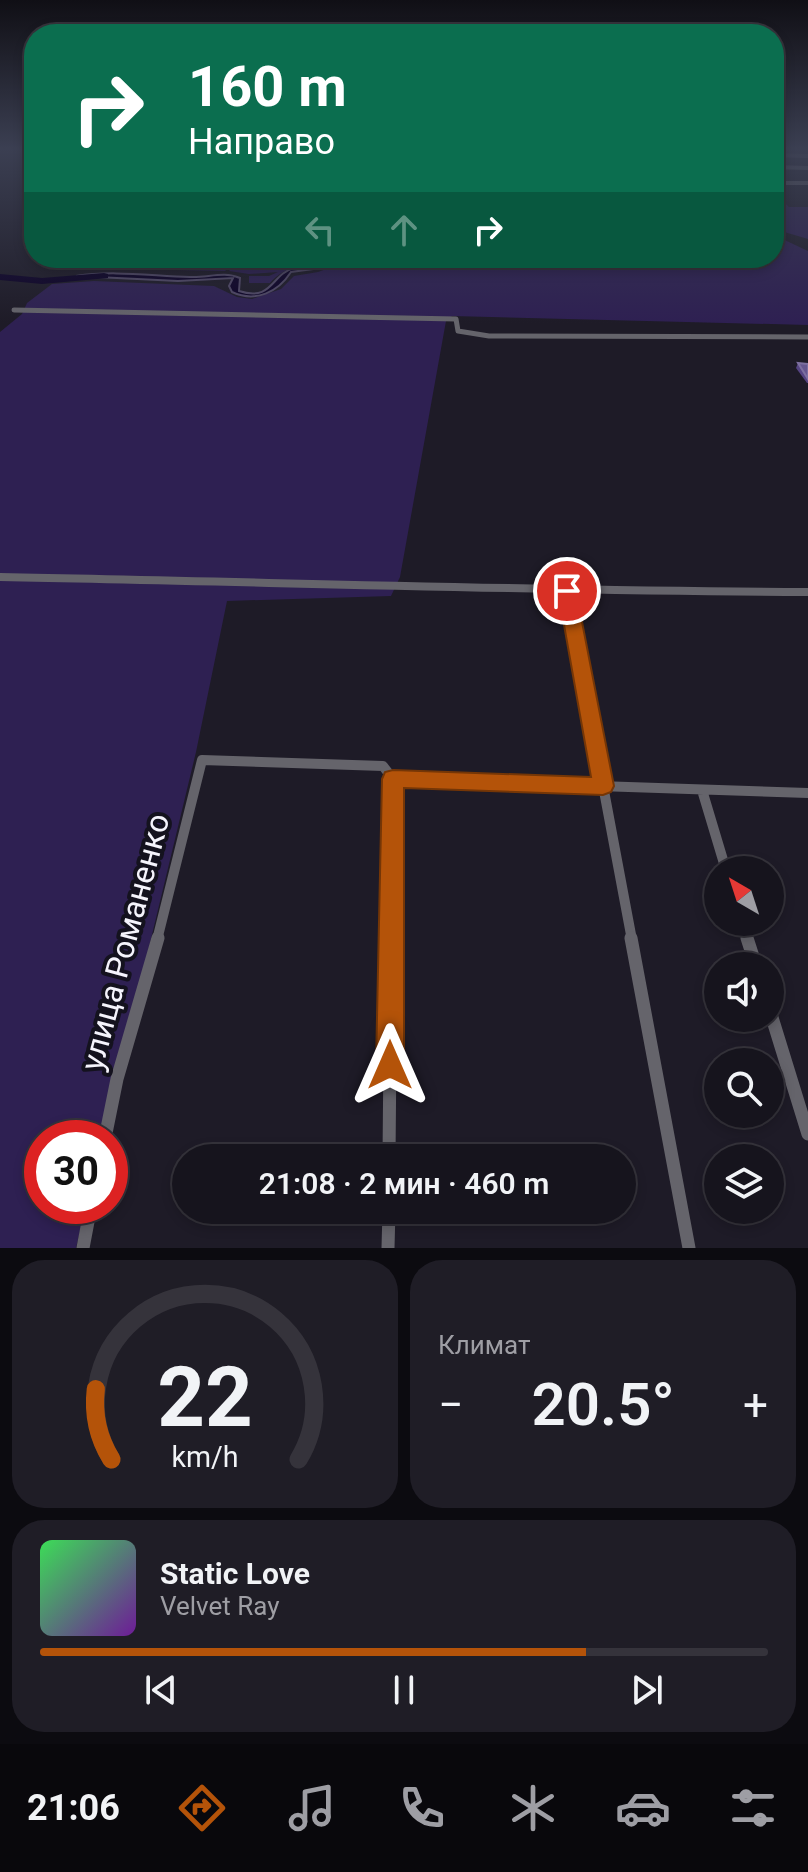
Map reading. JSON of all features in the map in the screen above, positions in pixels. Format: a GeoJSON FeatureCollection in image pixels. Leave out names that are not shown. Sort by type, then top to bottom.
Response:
{"type":"FeatureCollection","features":[{"type":"Feature","properties":{"kind":"street"},"geometry":{"type":"LineString","coordinates":[[14,310],[456,319],[458,331],[489,336],[808,337]]}},
{"type":"Feature","properties":{"kind":"street"},"geometry":{"type":"LineString","coordinates":[[0,577],[412,584],[567,591],[808,592]]}},
{"type":"Feature","properties":{"kind":"street"},"geometry":{"type":"LineString","coordinates":[[567,591],[689,1248]]}},
{"type":"Feature","properties":{"kind":"street","name":"улица Романенко"},"geometry":{"type":"LineString","coordinates":[[109,1120],[202,760],[383,766],[393,779]]}},
{"type":"Feature","properties":{"kind":"street"},"geometry":{"type":"LineString","coordinates":[[389,1144],[393,779],[808,793]]}},
{"type":"Feature","properties":{"kind":"street"},"geometry":{"type":"LineString","coordinates":[[702,790],[722,856]]}},
{"type":"Feature","properties":{"kind":"street"},"geometry":{"type":"LineString","coordinates":[[776,1032],[808,1134]]}},
{"type":"Feature","properties":{"kind":"street"},"geometry":{"type":"LineString","coordinates":[[83,1248],[88,1224]]}},
{"type":"Feature","properties":{"kind":"street"},"geometry":{"type":"LineString","coordinates":[[388,1248],[389,1224]]}},
{"type":"Feature","properties":{"kind":"shaded area"},"geometry":{"type":"Polygon","coordinates":[[[784,207],[808,207],[808,239],[784,232],[784,207]]]}},
{"type":"Feature","properties":{"kind":"shaded area"},"geometry":{"type":"Polygon","coordinates":[[[784,240],[808,251],[808,325],[452,316],[446,321],[400,577],[391,596],[227,601],[196,752],[107,1120],[24,1120],[24,1224],[82,1224],[76,1248],[0,1248],[0,332],[22,314],[27,303],[52,284],[94,281],[214,286],[237,297],[252,299],[281,289],[294,276],[329,268],[784,268],[784,240]]]}},
{"type":"Feature","properties":{"kind":"shaded area"},"geometry":{"type":"Polygon","coordinates":[[[102,268],[168,268],[165,270],[100,270],[102,268]]]}},
{"type":"Feature","properties":{"kind":"shaded area"},"geometry":{"type":"Polygon","coordinates":[[[180,268],[228,268],[225,271],[177,270],[180,268]]]}},
{"type":"Feature","properties":{"kind":"shaded area"},"geometry":{"type":"Polygon","coordinates":[[[232,268],[293,268],[270,283],[249,283],[249,276],[269,276],[278,272],[249,274],[229,271],[232,268]]]}},
{"type":"Feature","properties":{"kind":"shaded area"},"geometry":{"type":"Polygon","coordinates":[[[321,268],[291,272],[280,285],[258,296],[232,292],[229,286],[233,278],[178,281],[76,276],[104,273],[190,277],[228,275],[240,278],[239,291],[259,293],[286,271],[321,268]]]}},
{"type":"Feature","properties":{"kind":"building"},"geometry":{"type":"Polygon","coordinates":[[[798,363],[808,364],[808,379],[798,363]]]}},
{"type":"Feature","properties":{"kind":"waterway"},"geometry":{"type":"LineString","coordinates":[[0,277],[42,281],[104,276]]}},
{"type":"Feature","properties":{"kind":"route"},"geometry":{"type":"LineString","coordinates":[[390,1065],[393,779],[603,786],[567,591]]}}]}
